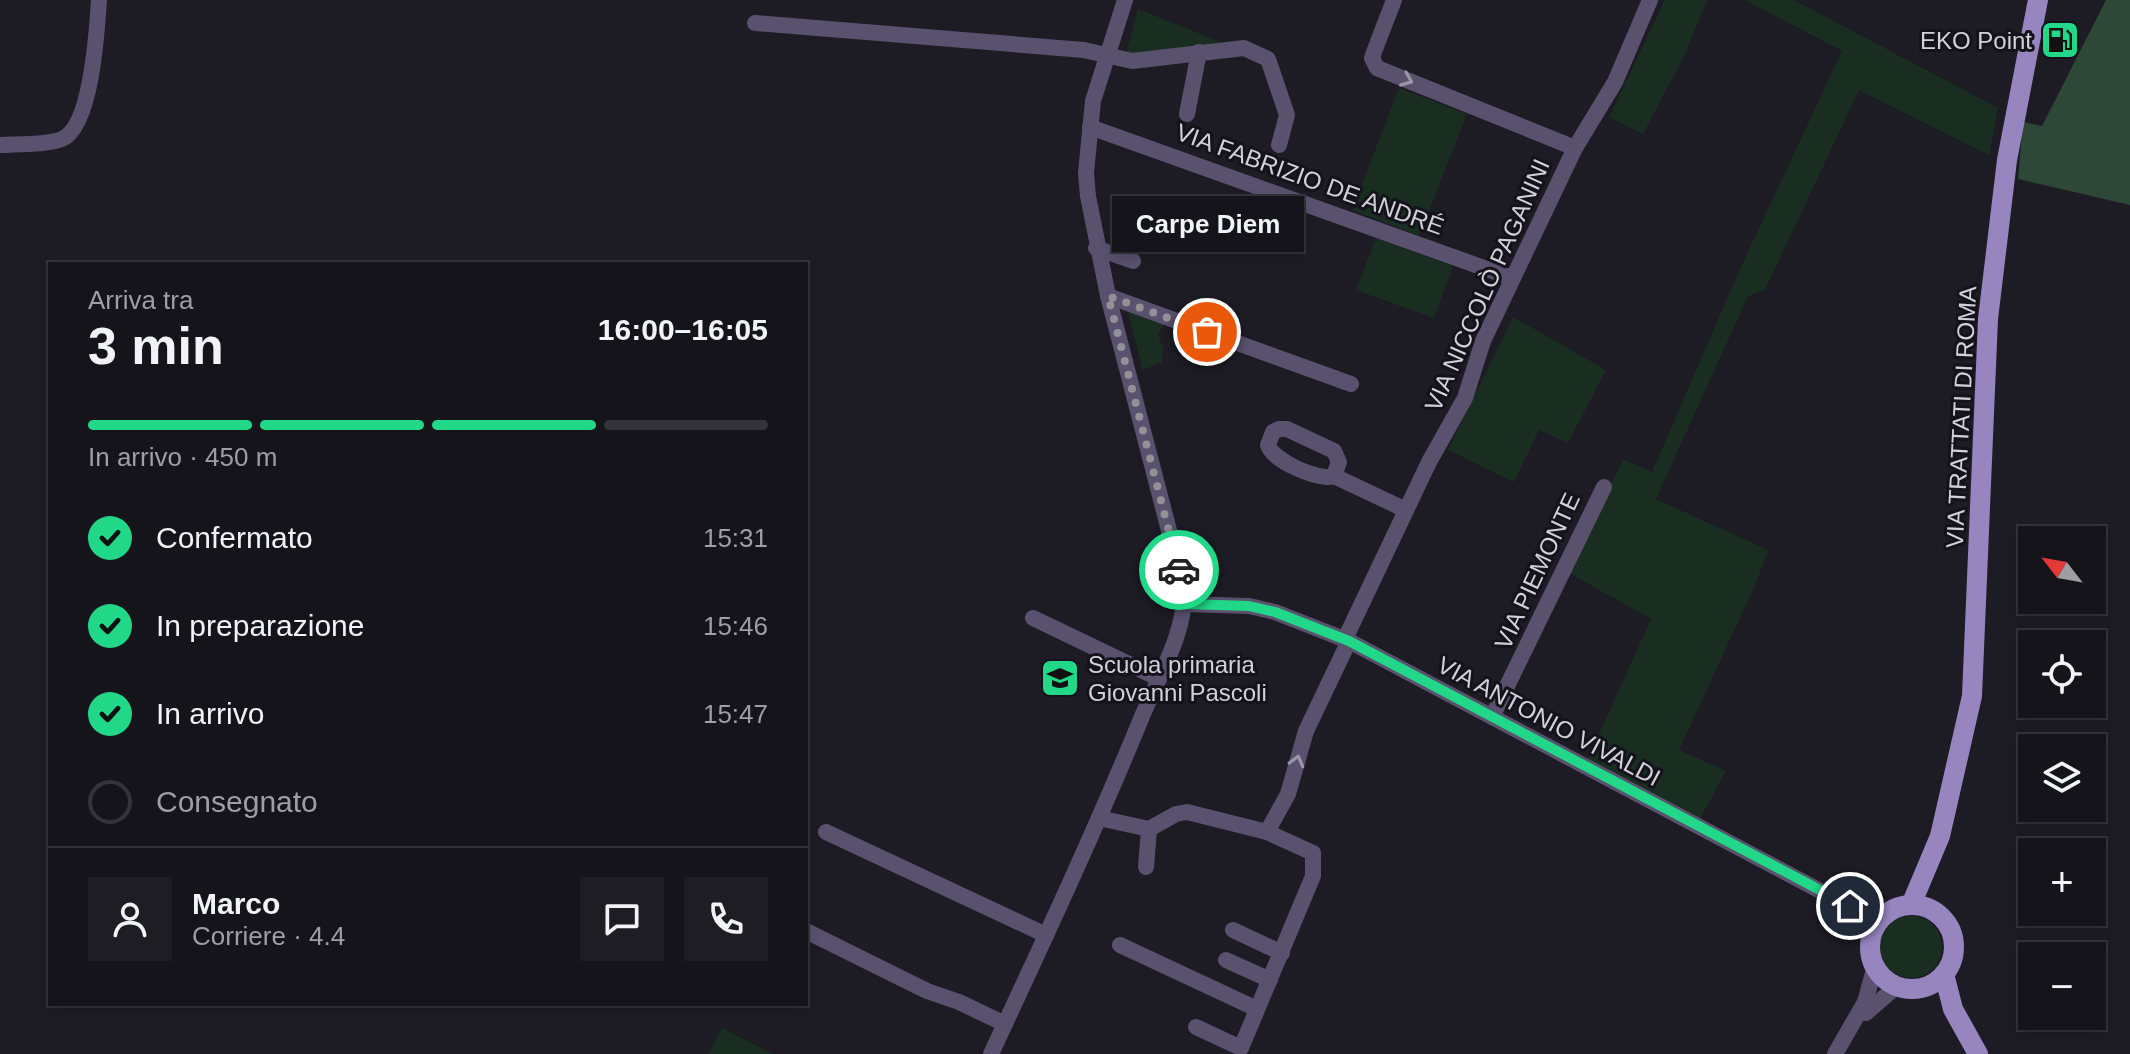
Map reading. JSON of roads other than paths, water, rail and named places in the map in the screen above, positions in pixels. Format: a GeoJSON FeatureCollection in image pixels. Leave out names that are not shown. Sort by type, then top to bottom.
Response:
{"type":"FeatureCollection","features":[{"type":"Feature","properties":{"kind":"main road","name":"VIA TRATTATI DI ROMA"},"geometry":{"type":"LineString","coordinates":[[1936,913],[1933,884],[1940,836],[1972,696],[1988,319],[2007,160],[2038,0]]}},
{"type":"Feature","properties":{"kind":"main road","name":"VIA TRATTATI DI ROMA"},"geometry":{"type":"LineString","coordinates":[[1911,905],[1940,836]]}},
{"type":"Feature","properties":{"kind":"main road"},"geometry":{"type":"LineString","coordinates":[[1905,987],[1930,984],[1944,974],[1953,954],[1951,931],[1936,913],[1911,905],[1893,909],[1879,922],[1870,943],[1875,966],[1882,976],[1940,1004],[1962,1029]]}},
{"type":"Feature","properties":{"kind":"main road"},"geometry":{"type":"LineString","coordinates":[[1944,974],[1949,1000],[1978,1054]]}},
{"type":"Feature","properties":{"kind":"street"},"geometry":{"type":"LineString","coordinates":[[0,145],[62,139],[78,123],[97,44],[99,0]]}},
{"type":"Feature","properties":{"kind":"street"},"geometry":{"type":"LineString","coordinates":[[991,1054],[1099,818],[1158,678],[1185,604],[1180,572],[1096,248],[1086,173],[1093,101],[1125,0]]}},
{"type":"Feature","properties":{"kind":"street"},"geometry":{"type":"LineString","coordinates":[[1394,0],[1372,58],[1377,68],[1575,148]]}},
{"type":"Feature","properties":{"kind":"street","name":"VIA NICCOLÒ PAGANINI"},"geometry":{"type":"LineString","coordinates":[[1267,832],[1288,794],[1306,731],[1406,510],[1465,398],[1483,341],[1512,278],[1575,148],[1615,82],[1650,0]]}},
{"type":"Feature","properties":{"kind":"street"},"geometry":{"type":"LineString","coordinates":[[755,23],[1084,50],[1132,61],[1244,48],[1268,59],[1287,115],[1279,145]]}},
{"type":"Feature","properties":{"kind":"street"},"geometry":{"type":"LineString","coordinates":[[1187,114],[1199,52]]}},
{"type":"Feature","properties":{"kind":"street","name":"VIA FABRIZIO DE ANDRÉ"},"geometry":{"type":"LineString","coordinates":[[1090,127],[1512,278]]}},
{"type":"Feature","properties":{"kind":"street"},"geometry":{"type":"LineString","coordinates":[[1096,248],[1133,261]]}},
{"type":"Feature","properties":{"kind":"street"},"geometry":{"type":"LineString","coordinates":[[1108,296],[1351,384]]}},
{"type":"Feature","properties":{"kind":"street"},"geometry":{"type":"LineString","coordinates":[[1334,476],[1406,510]]}},
{"type":"Feature","properties":{"kind":"street","name":"VIA PIEMONTE"},"geometry":{"type":"LineString","coordinates":[[1492,717],[1604,487]]}},
{"type":"Feature","properties":{"kind":"street","name":"VIA ANTONIO VIVALDI"},"geometry":{"type":"LineString","coordinates":[[1185,604],[1239,605],[1275,612],[1347,640],[1879,922]]}},
{"type":"Feature","properties":{"kind":"street"},"geometry":{"type":"LineString","coordinates":[[1033,618],[1158,678]]}},
{"type":"Feature","properties":{"kind":"street"},"geometry":{"type":"LineString","coordinates":[[1099,818],[1149,829],[1176,814],[1187,812],[1267,832],[1308,849],[1316,858],[1313,876],[1241,1048],[1196,1027]]}},
{"type":"Feature","properties":{"kind":"street"},"geometry":{"type":"LineString","coordinates":[[1146,867],[1149,829]]}},
{"type":"Feature","properties":{"kind":"street"},"geometry":{"type":"LineString","coordinates":[[826,832],[1046,935]]}},
{"type":"Feature","properties":{"kind":"street"},"geometry":{"type":"LineString","coordinates":[[1233,930],[1282,953]]}},
{"type":"Feature","properties":{"kind":"street"},"geometry":{"type":"LineString","coordinates":[[808,932],[927,991],[1005,1024]]}},
{"type":"Feature","properties":{"kind":"street"},"geometry":{"type":"LineString","coordinates":[[1120,945],[1257,1009]]}},
{"type":"Feature","properties":{"kind":"street"},"geometry":{"type":"LineString","coordinates":[[1226,960],[1270,980]]}},
{"type":"Feature","properties":{"kind":"street"},"geometry":{"type":"LineString","coordinates":[[1835,1054],[1865,1002],[1875,966]]}},
{"type":"Feature","properties":{"kind":"street"},"geometry":{"type":"LineString","coordinates":[[1847,1036],[1877,1000],[1905,987]]}},
{"type":"Feature","properties":{"kind":"place","name":"EKO Point"},"geometry":{"type":"Point","coordinates":[2060,40]}},
{"type":"Feature","properties":{"kind":"place","name":"Carpe Diem"},"geometry":{"type":"Point","coordinates":[1207,332]}},
{"type":"Feature","properties":{"kind":"place","name":"Scuola primaria Giovanni Pascoli"},"geometry":{"type":"Point","coordinates":[1060,678]}}]}
